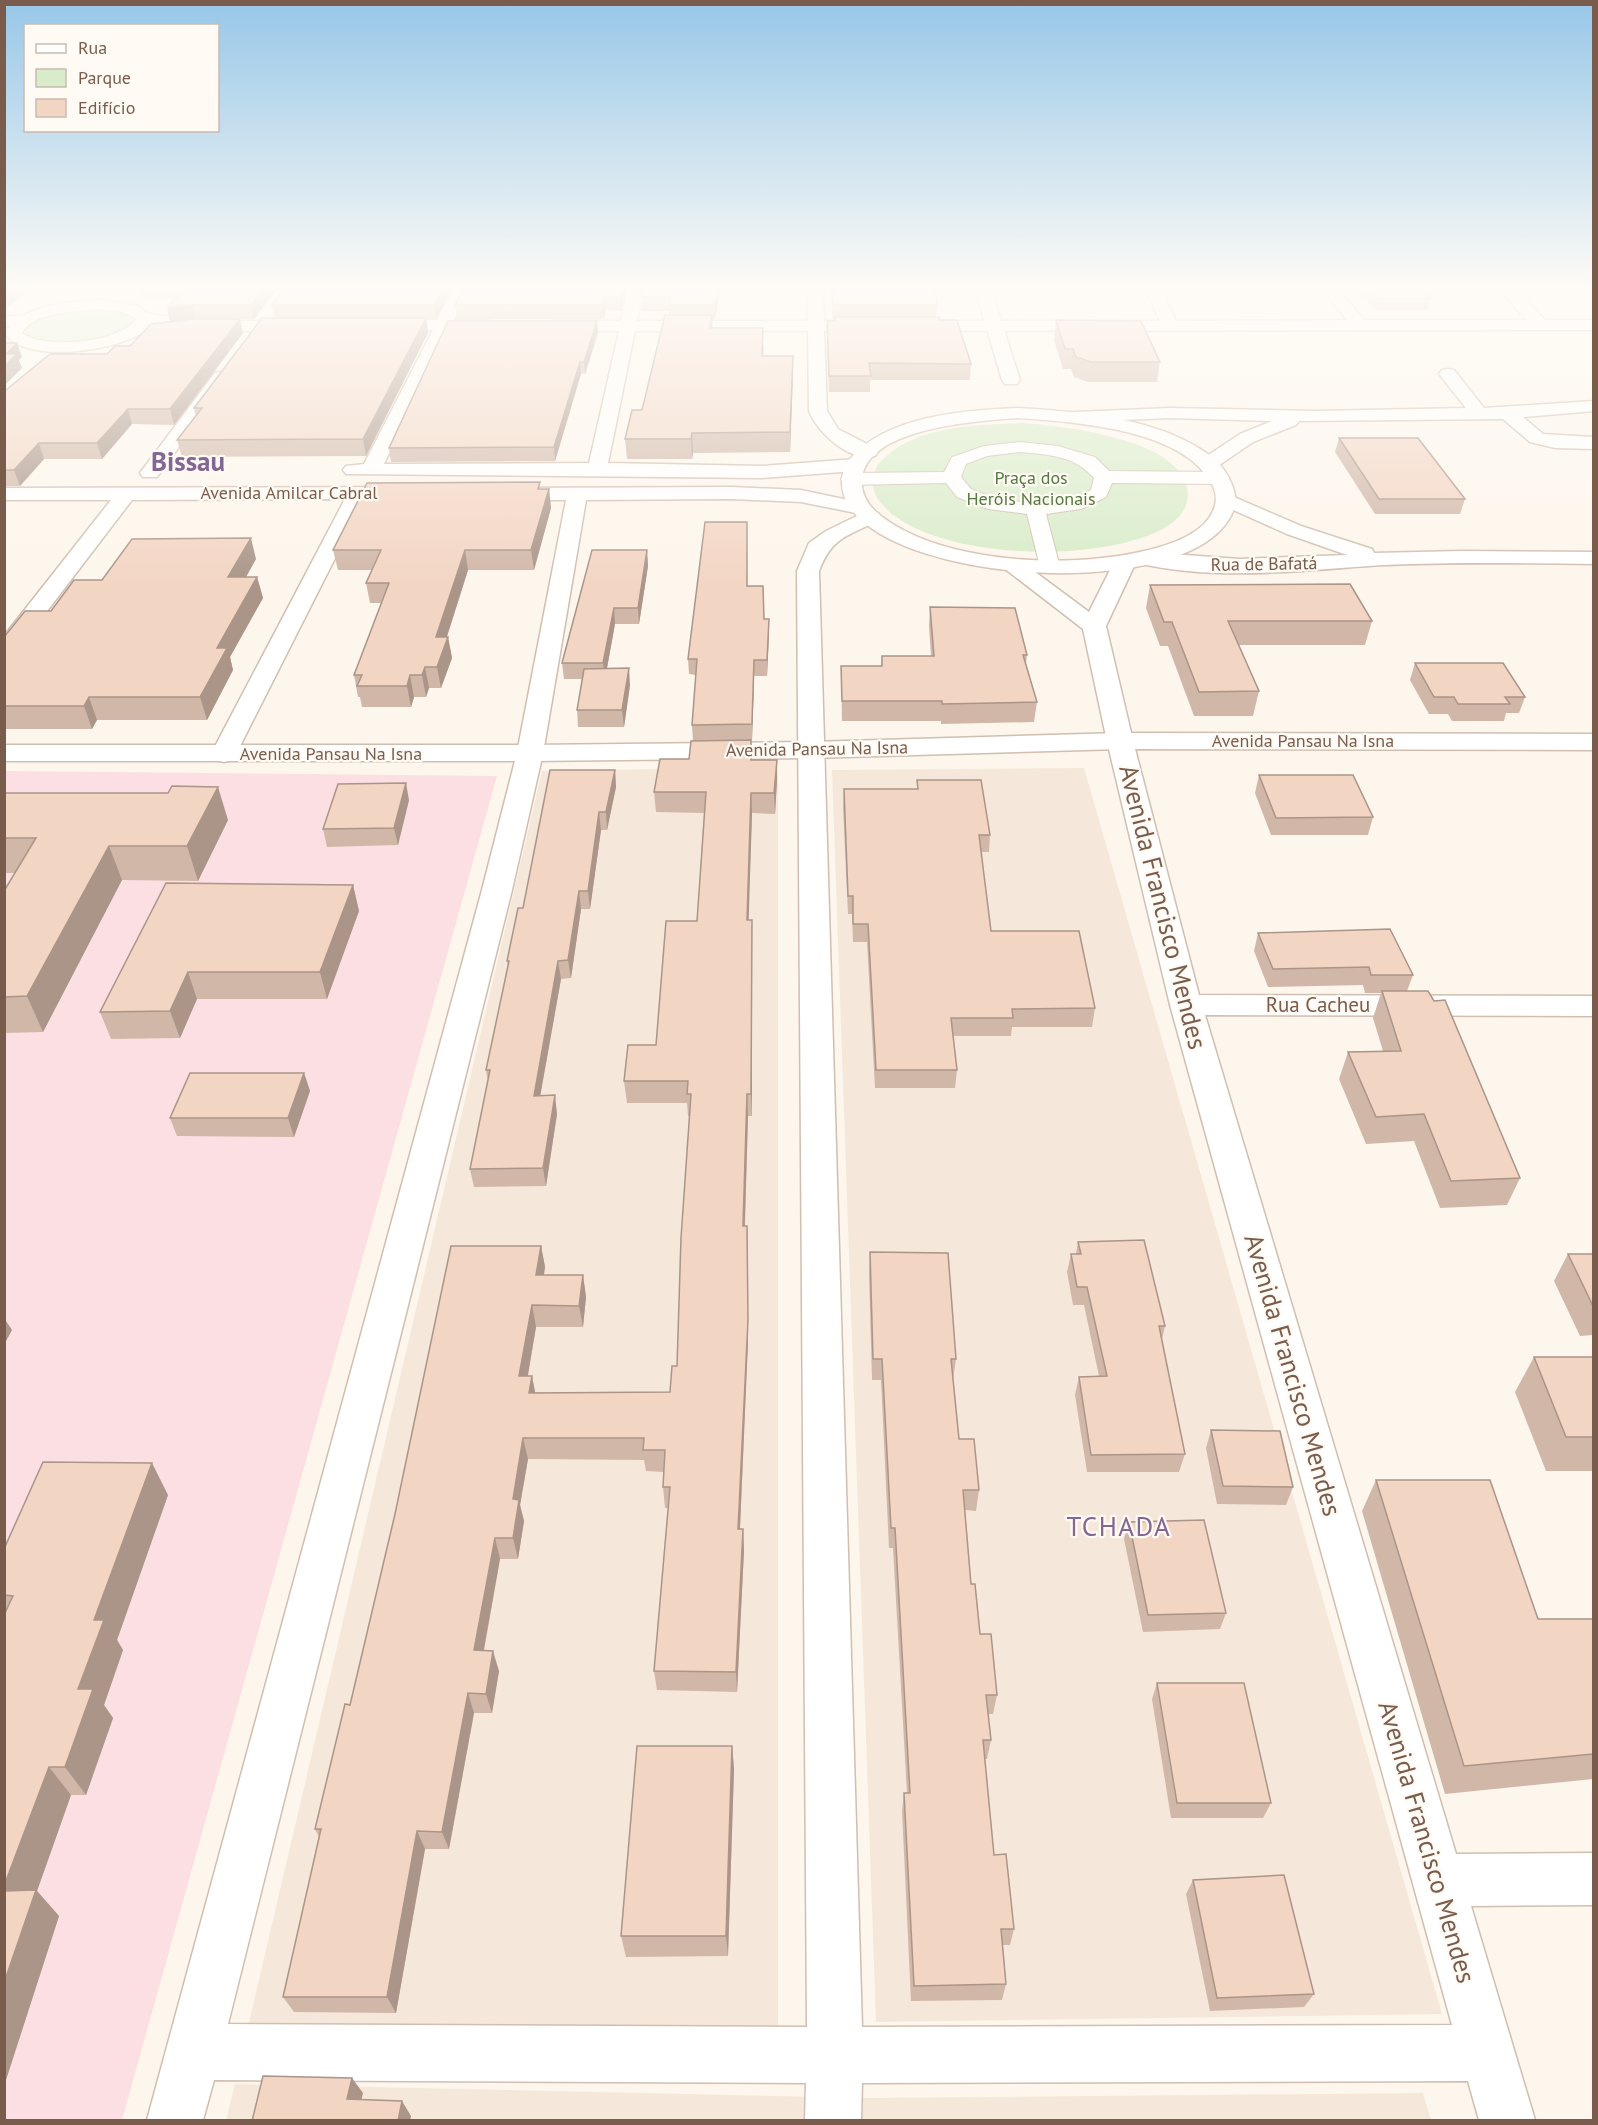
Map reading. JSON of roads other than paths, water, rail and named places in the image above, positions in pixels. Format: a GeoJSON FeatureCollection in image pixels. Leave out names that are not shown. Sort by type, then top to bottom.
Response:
{"type":"FeatureCollection","features":[{"type":"Feature","properties":{"kind":"street"},"geometry":{"type":"LineString","coordinates":[[150,473],[213,388]]}},
{"type":"Feature","properties":{"kind":"street"},"geometry":{"type":"LineString","coordinates":[[371,470],[412,388]]}},
{"type":"Feature","properties":{"kind":"street"},"geometry":{"type":"LineString","coordinates":[[597,469],[615,388]]}},
{"type":"Feature","properties":{"kind":"street"},"geometry":{"type":"LineString","coordinates":[[817,388],[818,411],[824,427],[858,465],[951,477],[964,493],[995,505],[1035,509],[1074,505],[1099,493],[1104,477]]}},
{"type":"Feature","properties":{"kind":"street"},"geometry":{"type":"LineString","coordinates":[[997,414],[1008,388]]}},
{"type":"Feature","properties":{"kind":"street"},"geometry":{"type":"LineString","coordinates":[[1024,388],[1067,416],[1116,424],[1153,434],[1184,448],[1214,471],[1227,500],[1223,514],[1196,539],[1174,550],[1135,560],[1050,567],[1011,565],[961,557],[917,544],[883,527],[866,512],[852,493],[858,465],[875,445],[907,430],[949,419],[1018,413],[1067,416],[1170,413],[1316,416],[1479,413],[1593,406]]}},
{"type":"Feature","properties":{"kind":"street"},"geometry":{"type":"LineString","coordinates":[[1459,388],[1479,413]]}},
{"type":"Feature","properties":{"kind":"street"},"geometry":{"type":"LineString","coordinates":[[1507,412],[1537,438],[1591,446]]}},
{"type":"Feature","properties":{"kind":"street"},"geometry":{"type":"LineString","coordinates":[[1018,413],[1020,447]]}},
{"type":"Feature","properties":{"kind":"street"},"geometry":{"type":"LineString","coordinates":[[951,477],[958,462],[967,458],[984,451],[1020,447],[1058,451],[1089,461],[1104,477],[1214,471],[1240,441],[1265,427],[1316,416]]}},
{"type":"Feature","properties":{"kind":"street","name":"Avenida Amilcar Cabral"},"geometry":{"type":"LineString","coordinates":[[336,471],[597,469],[762,472],[858,465]]}},
{"type":"Feature","properties":{"kind":"street","name":"Avenida Amilcar Cabral"},"geometry":{"type":"LineString","coordinates":[[127,483],[150,473],[174,473]]}},
{"type":"Feature","properties":{"kind":"street"},"geometry":{"type":"LineString","coordinates":[[4,652],[127,483]]}},
{"type":"Feature","properties":{"kind":"street","name":"Avenida Amilcar Cabral"},"geometry":{"type":"LineString","coordinates":[[4,494],[127,483],[357,493],[427,493]]}},
{"type":"Feature","properties":{"kind":"street"},"geometry":{"type":"LineString","coordinates":[[224,754],[357,493]]}},
{"type":"Feature","properties":{"kind":"street"},"geometry":{"type":"LineString","coordinates":[[484,494],[732,493],[801,496],[866,512]]}},
{"type":"Feature","properties":{"kind":"street"},"geometry":{"type":"LineString","coordinates":[[175,2121],[530,753],[577,494]]}},
{"type":"Feature","properties":{"kind":"street","name":"Rua de Bafatá"},"geometry":{"type":"LineString","coordinates":[[1227,500],[1326,542],[1383,559]]}},
{"type":"Feature","properties":{"kind":"street"},"geometry":{"type":"LineString","coordinates":[[1035,509],[1050,567]]}},
{"type":"Feature","properties":{"kind":"street"},"geometry":{"type":"LineString","coordinates":[[833,2121],[835,2055],[808,571],[817,548],[866,512]]}},
{"type":"Feature","properties":{"kind":"street","name":"Rua de Bafatá"},"geometry":{"type":"LineString","coordinates":[[1135,560],[1239,566],[1510,556],[1593,558]]}},
{"type":"Feature","properties":{"kind":"street"},"geometry":{"type":"LineString","coordinates":[[1011,565],[1094,626],[1110,589],[1135,560]]}},
{"type":"Feature","properties":{"kind":"street","name":"Avenida Francisco Mendes"},"geometry":{"type":"LineString","coordinates":[[1094,626],[1120,741],[1186,1005],[1507,2121]]}},
{"type":"Feature","properties":{"kind":"street","name":"Avenida Pansau Na Isna"},"geometry":{"type":"LineString","coordinates":[[4,753],[530,753],[811,750],[1120,741],[1593,742]]}},
{"type":"Feature","properties":{"kind":"street","name":"Rua Cacheu"},"geometry":{"type":"LineString","coordinates":[[1186,1005],[1593,1006]]}},
{"type":"Feature","properties":{"kind":"street"},"geometry":{"type":"LineString","coordinates":[[1438,1880],[1593,1879]]}},
{"type":"Feature","properties":{"kind":"street"},"geometry":{"type":"LineString","coordinates":[[192,2052],[835,2055],[1486,2053]]}},
{"type":"Feature","properties":{"kind":"district","name":"Bissau"},"geometry":{"type":"Point","coordinates":[188,462]}},
{"type":"Feature","properties":{"kind":"district","name":"TCHADA"},"geometry":{"type":"Point","coordinates":[1119,1527]}},
{"type":"Feature","properties":{"kind":"park label","name":"Praça dos Heróis Nacionais"},"geometry":{"type":"Point","coordinates":[1031,488]}}]}
